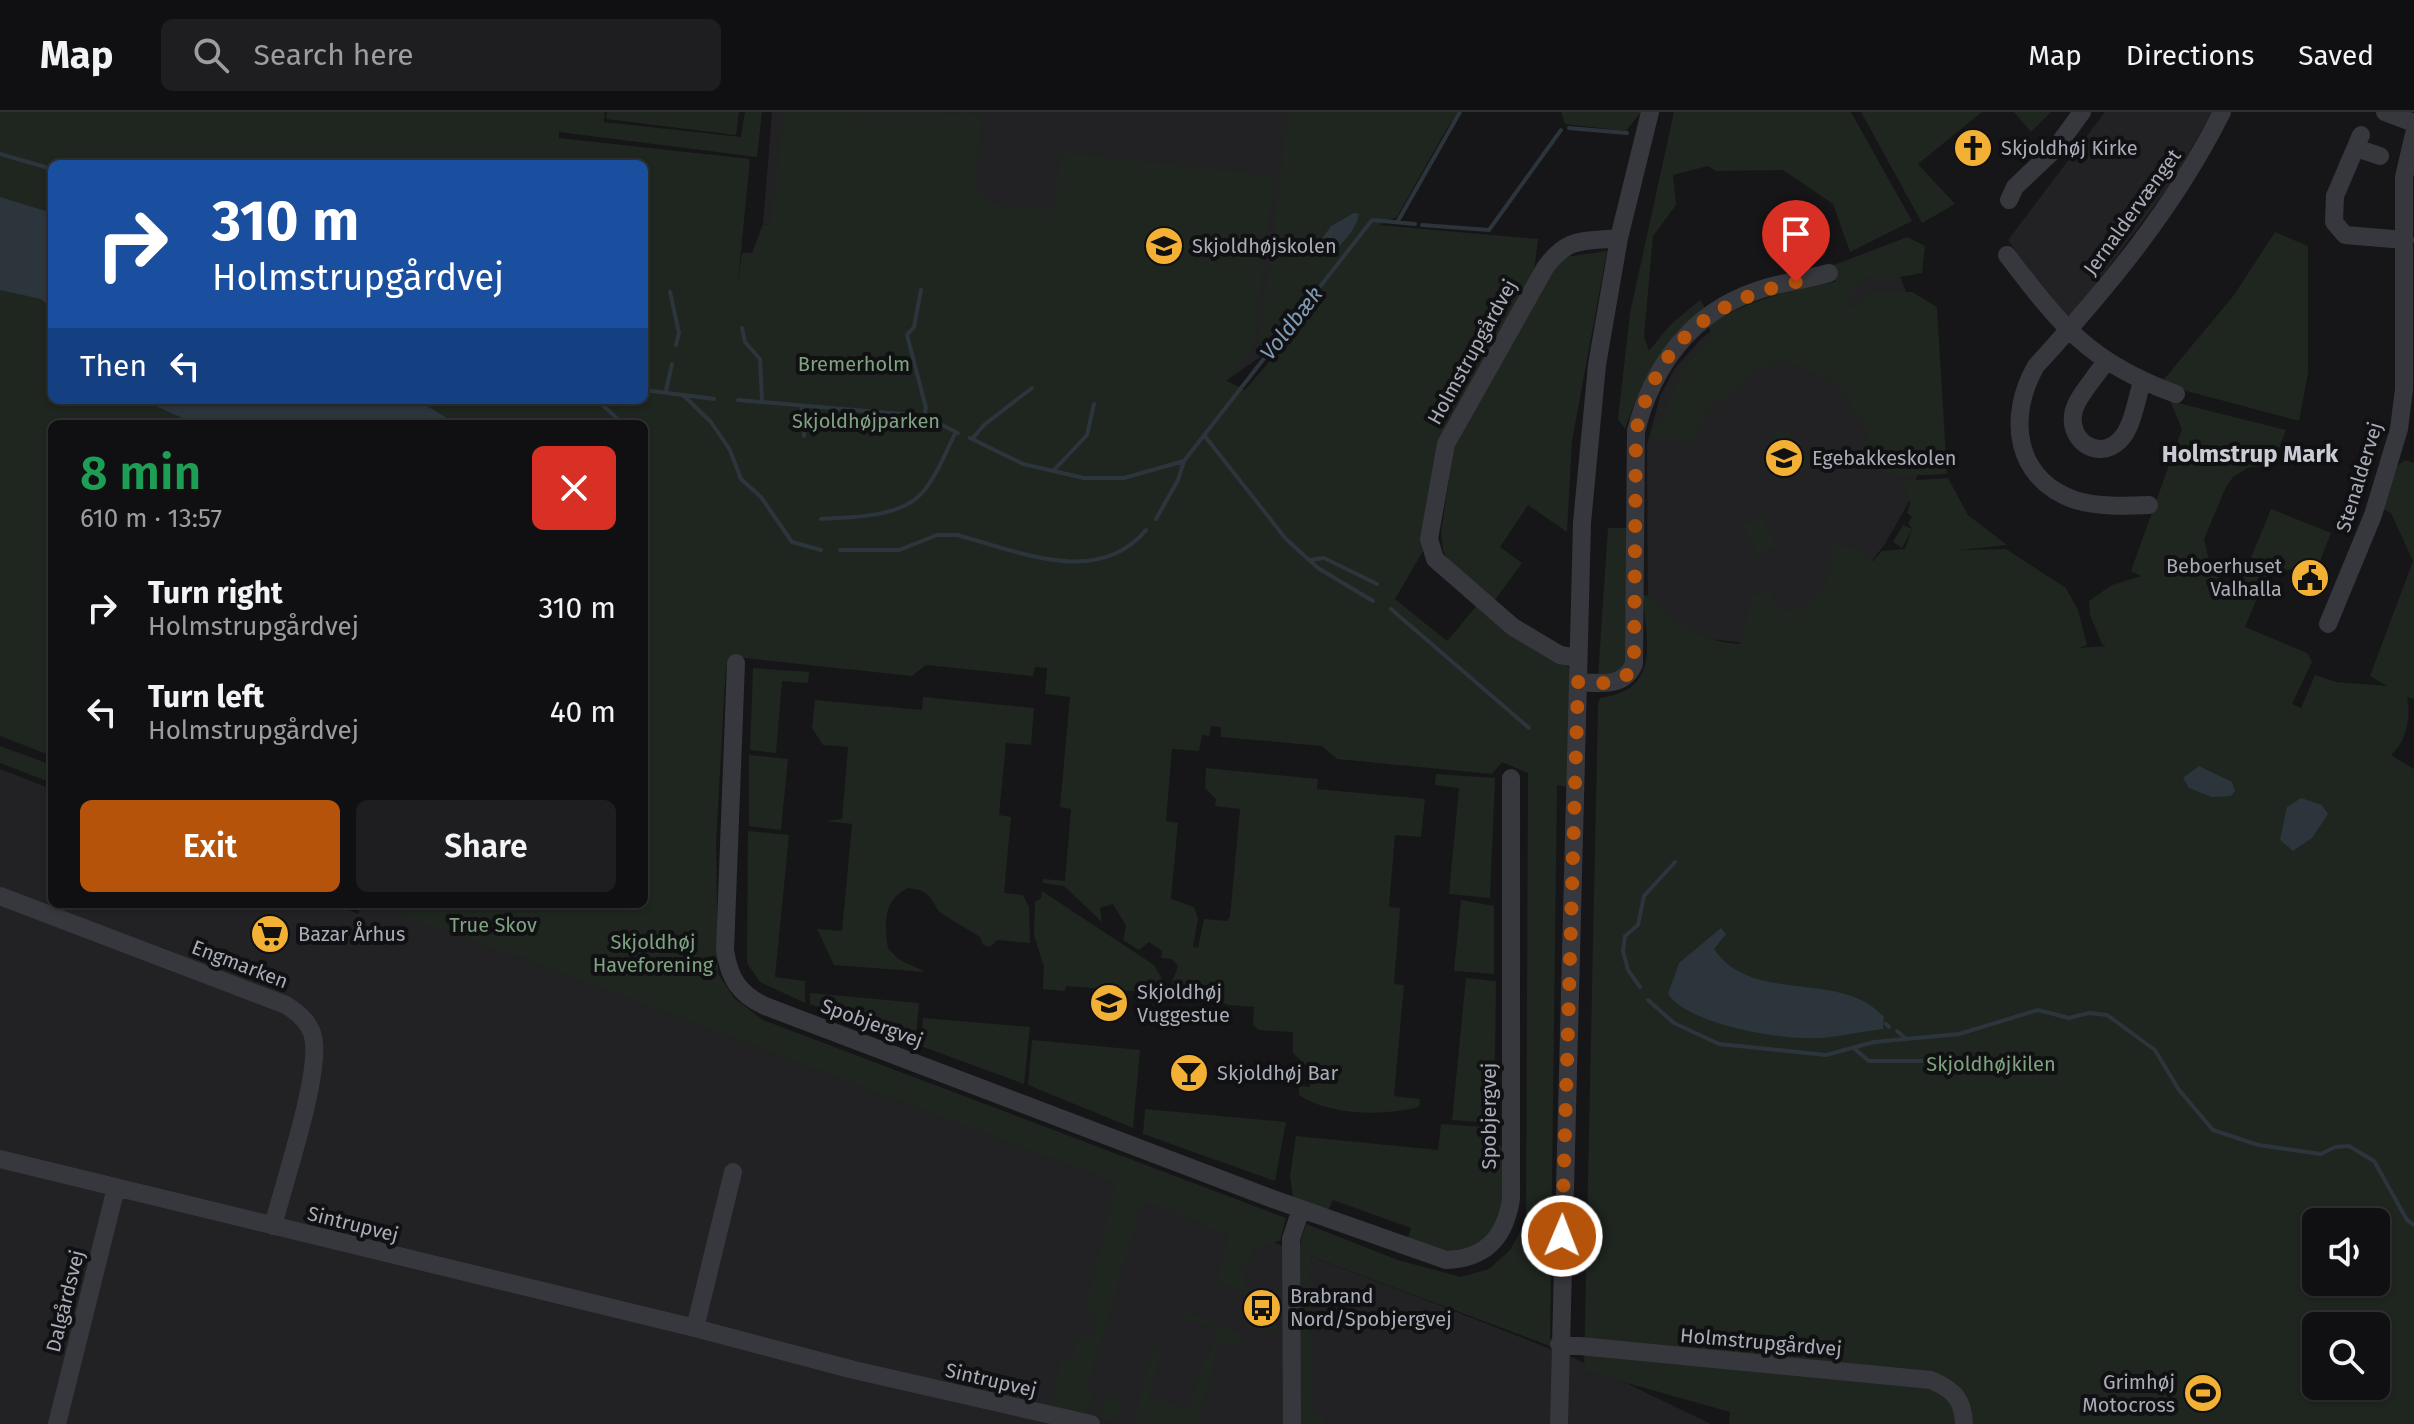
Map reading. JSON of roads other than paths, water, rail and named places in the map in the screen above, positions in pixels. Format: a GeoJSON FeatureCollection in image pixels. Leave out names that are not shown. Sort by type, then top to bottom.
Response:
{"type":"FeatureCollection","features":[{"type":"Feature","properties":{"kind":"street"},"geometry":{"type":"LineString","coordinates":[[1559,1424],[1582,523],[1590,421],[1619,238],[1650,112]]}},
{"type":"Feature","properties":{"kind":"street"},"geometry":{"type":"LineString","coordinates":[[2009,200],[2015,187],[2055,149],[2082,112]]}},
{"type":"Feature","properties":{"kind":"street","name":"Jernaldervænget"},"geometry":{"type":"LineString","coordinates":[[2149,505],[2077,500],[2045,481],[2026,456],[2018,430],[2018,410],[2024,387],[2036,366],[2153,228],[2197,160],[2222,112]]}},
{"type":"Feature","properties":{"kind":"street"},"geometry":{"type":"LineString","coordinates":[[2385,112],[2414,123]]}},
{"type":"Feature","properties":{"kind":"street","name":"Stenaldervej"},"geometry":{"type":"LineString","coordinates":[[2328,624],[2373,515],[2399,429],[2404,389],[2405,167],[2414,134]]}},
{"type":"Feature","properties":{"kind":"street"},"geometry":{"type":"LineString","coordinates":[[2380,156],[2358,141],[2335,196],[2334,222],[2345,235],[2405,240]]}},
{"type":"Feature","properties":{"kind":"street","name":"Holmstrupgårdvej"},"geometry":{"type":"LineString","coordinates":[[1578,658],[1560,655],[1513,627],[1435,559],[1429,539],[1446,444],[1545,268],[1558,250],[1576,241],[1619,238]]}},
{"type":"Feature","properties":{"kind":"street"},"geometry":{"type":"LineString","coordinates":[[2007,255],[2067,332],[2105,362],[2142,382],[2176,394]]}},
{"type":"Feature","properties":{"kind":"street"},"geometry":{"type":"LineString","coordinates":[[1578,682],[1618,682],[1628,676],[1634,664],[1636,431],[1645,395],[1658,370],[1698,325],[1720,309],[1755,291],[1829,273]]}},
{"type":"Feature","properties":{"kind":"street"},"geometry":{"type":"LineString","coordinates":[[2105,362],[2075,407],[2072,424],[2076,438],[2088,446],[2104,448],[2118,442],[2128,427],[2142,382]]}},
{"type":"Feature","properties":{"kind":"street","name":"Spobjergvej"},"geometry":{"type":"LineString","coordinates":[[736,663],[725,950],[733,982],[743,992],[765,1006],[1301,1209],[1446,1260],[1466,1260],[1479,1254],[1501,1234],[1508,1220],[1513,1127],[1511,778]]}},
{"type":"Feature","properties":{"kind":"street","name":"Engmarken"},"geometry":{"type":"LineString","coordinates":[[0,896],[286,1005],[300,1014],[311,1029],[314,1061],[273,1226]]}},
{"type":"Feature","properties":{"kind":"street","name":"Sintrupvej"},"geometry":{"type":"LineString","coordinates":[[0,1159],[695,1328],[854,1370],[1091,1424]]}},
{"type":"Feature","properties":{"kind":"street"},"geometry":{"type":"LineString","coordinates":[[695,1328],[733,1172]]}},
{"type":"Feature","properties":{"kind":"street","name":"Dalgårdsvej"},"geometry":{"type":"LineString","coordinates":[[57,1424],[116,1188]]}},
{"type":"Feature","properties":{"kind":"street"},"geometry":{"type":"LineString","coordinates":[[1292,1424],[1291,1239],[1301,1209]]}},
{"type":"Feature","properties":{"kind":"street","name":"Holmstrupgårdvej"},"geometry":{"type":"LineString","coordinates":[[1559,1344],[1931,1380],[1955,1393],[1962,1401],[1964,1424]]}},
{"type":"Feature","properties":{"kind":"waterway"},"geometry":{"type":"LineString","coordinates":[[1398,221],[1460,112]]}},
{"type":"Feature","properties":{"kind":"waterway","name":"Voldbæk"},"geometry":{"type":"LineString","coordinates":[[1569,128],[1627,133]]}},
{"type":"Feature","properties":{"kind":"waterway","name":"Voldbæk"},"geometry":{"type":"LineString","coordinates":[[1422,225],[1489,230],[1561,130]]}},
{"type":"Feature","properties":{"kind":"waterway","name":"Voldbæk"},"geometry":{"type":"LineString","coordinates":[[0,154],[48,168]]}},
{"type":"Feature","properties":{"kind":"waterway","name":"Voldbæk"},"geometry":{"type":"LineString","coordinates":[[1156,519],[1178,480],[1184,461],[1372,220],[1415,224]]}},
{"type":"Feature","properties":{"kind":"waterway"},"geometry":{"type":"LineString","coordinates":[[921,290],[914,327],[907,335],[926,408],[924,416]]}},
{"type":"Feature","properties":{"kind":"waterway"},"geometry":{"type":"LineString","coordinates":[[670,292],[679,333],[676,345]]}},
{"type":"Feature","properties":{"kind":"waterway"},"geometry":{"type":"LineString","coordinates":[[742,328],[745,342],[760,359],[762,402]]}},
{"type":"Feature","properties":{"kind":"waterway"},"geometry":{"type":"LineString","coordinates":[[666,391],[672,364]]}},
{"type":"Feature","properties":{"kind":"waterway"},"geometry":{"type":"LineString","coordinates":[[972,439],[984,425],[1032,388]]}},
{"type":"Feature","properties":{"kind":"waterway","name":"Voldbæk"},"geometry":{"type":"LineString","coordinates":[[648,391],[683,395],[711,422],[730,450],[741,479],[761,497],[792,542],[821,550]]}},
{"type":"Feature","properties":{"kind":"waterway"},"geometry":{"type":"LineString","coordinates":[[684,395],[714,399]]}},
{"type":"Feature","properties":{"kind":"waterway","name":"Voldbæk"},"geometry":{"type":"LineString","coordinates":[[738,400],[924,416],[958,433]]}},
{"type":"Feature","properties":{"kind":"waterway"},"geometry":{"type":"LineString","coordinates":[[601,404],[619,420]]}},
{"type":"Feature","properties":{"kind":"waterway"},"geometry":{"type":"LineString","coordinates":[[1054,470],[1087,435],[1094,404]]}},
{"type":"Feature","properties":{"kind":"waterway"},"geometry":{"type":"LineString","coordinates":[[802,407],[804,436]]}},
{"type":"Feature","properties":{"kind":"waterway"},"geometry":{"type":"LineString","coordinates":[[821,519],[874,515],[912,501],[932,479],[956,432]]}},
{"type":"Feature","properties":{"kind":"waterway"},"geometry":{"type":"LineString","coordinates":[[1204,435],[1286,539],[1318,568],[1373,601]]}},
{"type":"Feature","properties":{"kind":"waterway","name":"Voldbæk"},"geometry":{"type":"LineString","coordinates":[[970,438],[1023,464],[1084,478],[1124,478],[1184,461]]}},
{"type":"Feature","properties":{"kind":"waterway","name":"Voldbæk"},"geometry":{"type":"LineString","coordinates":[[840,550],[899,550],[937,535],[957,535],[1031,556],[1081,561],[1105,558],[1127,548],[1146,530]]}},
{"type":"Feature","properties":{"kind":"waterway"},"geometry":{"type":"LineString","coordinates":[[1310,560],[1324,558],[1377,584]]}},
{"type":"Feature","properties":{"kind":"waterway"},"geometry":{"type":"LineString","coordinates":[[1391,609],[1529,728]]}},
{"type":"Feature","properties":{"kind":"waterway"},"geometry":{"type":"LineString","coordinates":[[1640,987],[1628,970],[1623,951],[1625,936],[1638,925],[1644,896],[1675,862]]}},
{"type":"Feature","properties":{"kind":"waterway"},"geometry":{"type":"LineString","coordinates":[[1648,1000],[1674,1023],[1719,1044],[1826,1055],[1874,1042],[1959,1034],[2038,1010],[2069,1018],[2089,1013],[2107,1015],[2155,1050],[2179,1090],[2213,1130],[2258,1145],[2321,1154],[2335,1147],[2349,1146],[2374,1161],[2407,1220],[2414,1225]]}},
{"type":"Feature","properties":{"kind":"waterway"},"geometry":{"type":"LineString","coordinates":[[1886,1024],[1889,1027]]}},
{"type":"Feature","properties":{"kind":"waterway"},"geometry":{"type":"LineString","coordinates":[[1897,1031],[1905,1038]]}},
{"type":"Feature","properties":{"kind":"waterway"},"geometry":{"type":"LineString","coordinates":[[1856,1050],[1869,1061],[1928,1061]]}},
{"type":"Feature","properties":{"kind":"place","name":"Skjoldhøj Kirke"},"geometry":{"type":"Point","coordinates":[1973,148]}},
{"type":"Feature","properties":{"kind":"place","name":"Skjoldhøjskolen"},"geometry":{"type":"Point","coordinates":[1164,246]}},
{"type":"Feature","properties":{"kind":"place","name":"Egebakkeskolen"},"geometry":{"type":"Point","coordinates":[1784,458]}},
{"type":"Feature","properties":{"kind":"place","name":"Beboerhuset Valhalla"},"geometry":{"type":"Point","coordinates":[2310,578]}},
{"type":"Feature","properties":{"kind":"place","name":"Bazar Århus"},"geometry":{"type":"Point","coordinates":[270,934]}},
{"type":"Feature","properties":{"kind":"place","name":"Skjoldhøj Vuggestue"},"geometry":{"type":"Point","coordinates":[1109,1003]}},
{"type":"Feature","properties":{"kind":"place","name":"Skjoldhøj Bar"},"geometry":{"type":"Point","coordinates":[1189,1073]}},
{"type":"Feature","properties":{"kind":"place","name":"Brabrand Nord/Spobjergvej"},"geometry":{"type":"Point","coordinates":[1262,1308]}},
{"type":"Feature","properties":{"kind":"place","name":"Grimhøj Motocross"},"geometry":{"type":"Point","coordinates":[2203,1393]}},
{"type":"Feature","properties":{"kind":"district","name":"Holmstrup Mark"},"geometry":{"type":"Point","coordinates":[2250,454]}},
{"type":"Feature","properties":{"kind":"park label","name":"Bremerholm"},"geometry":{"type":"Point","coordinates":[854,364]}},
{"type":"Feature","properties":{"kind":"park label","name":"Skjoldhøjparken"},"geometry":{"type":"Point","coordinates":[866,421]}},
{"type":"Feature","properties":{"kind":"park label","name":"True Skov"},"geometry":{"type":"Point","coordinates":[493,925]}},
{"type":"Feature","properties":{"kind":"park label","name":"Skjoldhøj Haveforening"},"geometry":{"type":"Point","coordinates":[653,954]}},
{"type":"Feature","properties":{"kind":"park label","name":"Skjoldhøjkilen"},"geometry":{"type":"Point","coordinates":[1991,1064]}}]}
